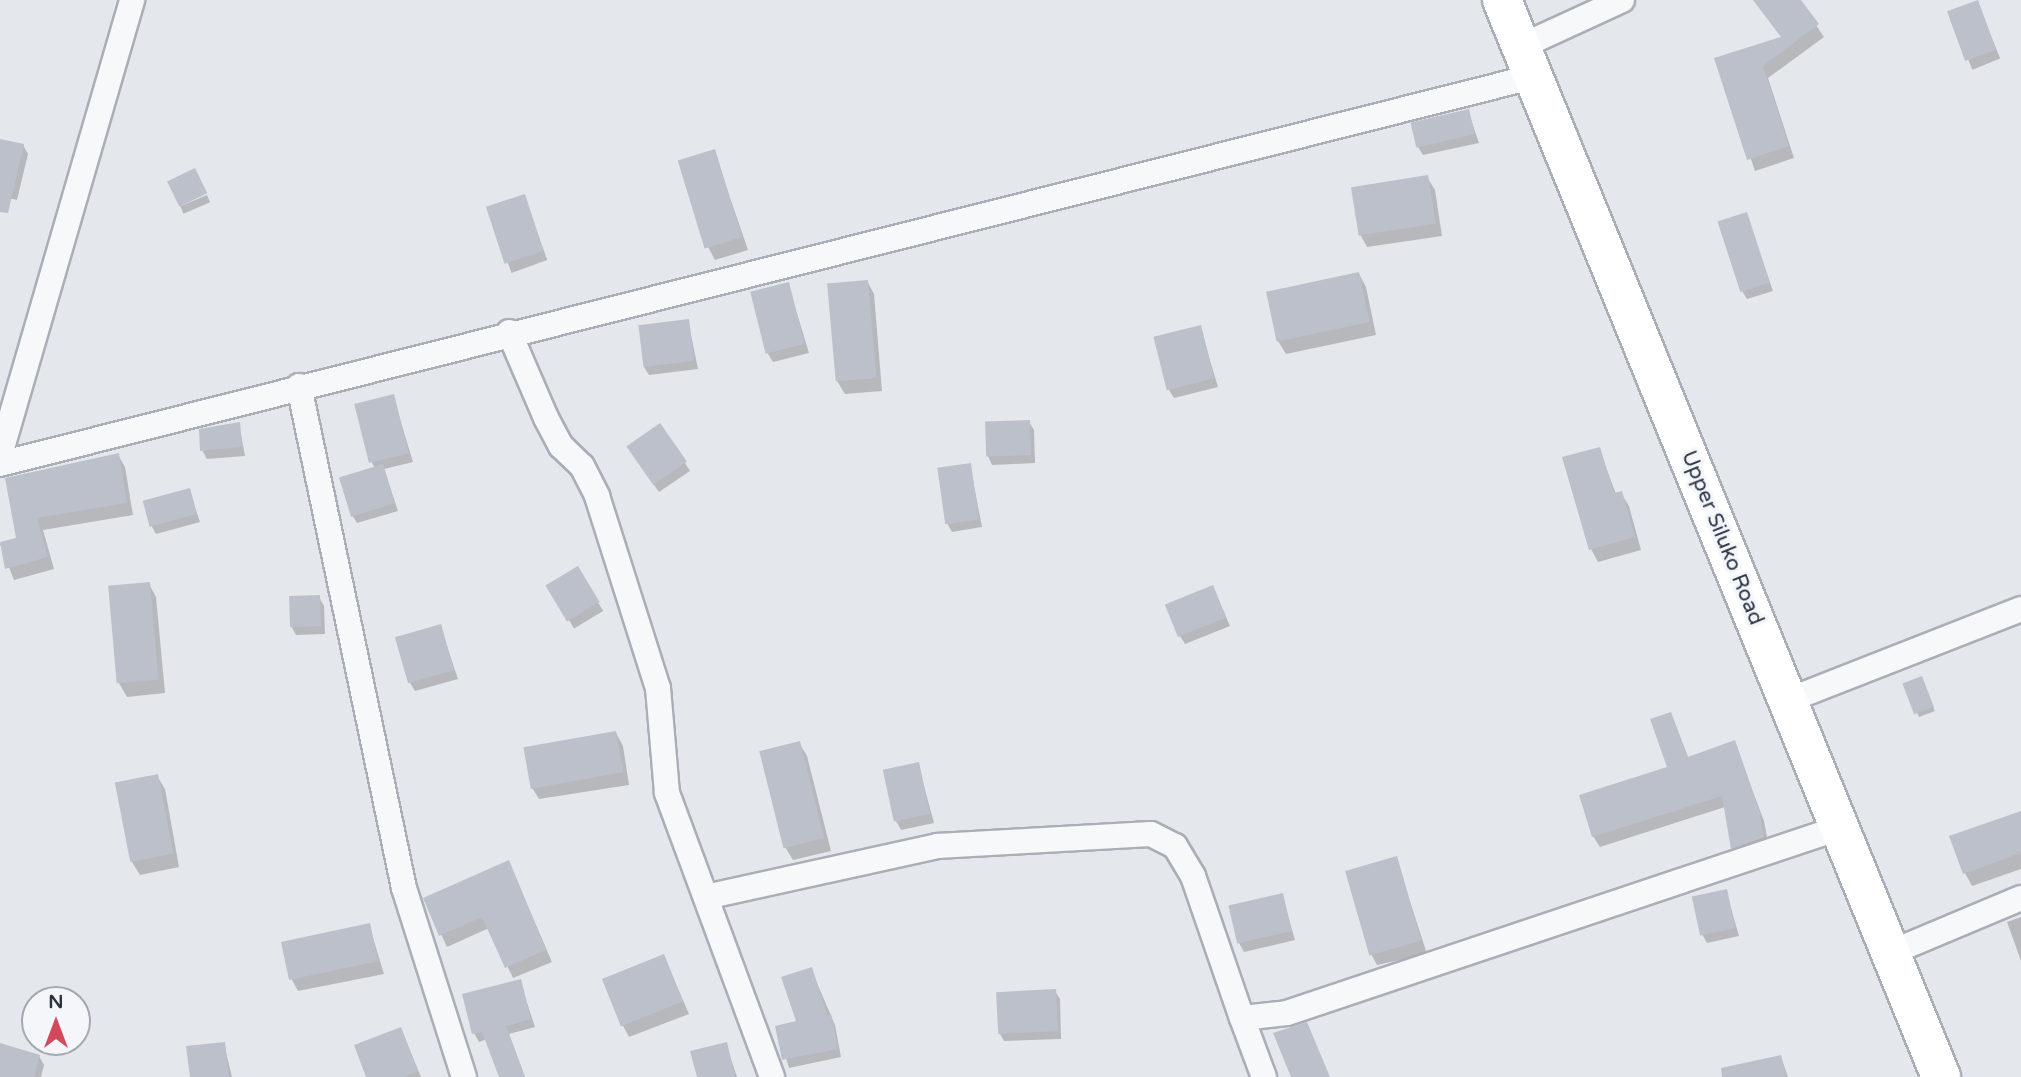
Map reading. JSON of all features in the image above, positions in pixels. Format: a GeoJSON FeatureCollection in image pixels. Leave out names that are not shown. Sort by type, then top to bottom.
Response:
{"type":"FeatureCollection","features":[{"type":"Feature","properties":{"kind":"main road","name":"Upper Siluko Road"},"geometry":{"type":"LineString","coordinates":[[1502,0],[1842,827],[1941,1077]]}},
{"type":"Feature","properties":{"kind":"street"},"geometry":{"type":"LineString","coordinates":[[0,455],[132,0]]}},
{"type":"Feature","properties":{"kind":"street"},"geometry":{"type":"LineString","coordinates":[[0,464],[1527,62],[1622,0]]}},
{"type":"Feature","properties":{"kind":"street"},"geometry":{"type":"LineString","coordinates":[[509,332],[561,446],[582,467],[597,496],[658,688],[667,793],[772,1077]]}},
{"type":"Feature","properties":{"kind":"street"},"geometry":{"type":"LineString","coordinates":[[299,386],[404,888],[464,1077]]}},
{"type":"Feature","properties":{"kind":"street"},"geometry":{"type":"LineString","coordinates":[[1789,700],[2021,609]]}},
{"type":"Feature","properties":{"kind":"street"},"geometry":{"type":"LineString","coordinates":[[1242,1018],[1287,1013],[1842,827]]}},
{"type":"Feature","properties":{"kind":"street"},"geometry":{"type":"LineString","coordinates":[[706,897],[937,846],[1151,834],[1175,846],[1193,876],[1264,1077]]}},
{"type":"Feature","properties":{"kind":"street"},"geometry":{"type":"LineString","coordinates":[[1890,953],[2021,898]]}},
{"type":"Feature","properties":{"kind":"building"},"geometry":{"type":"Polygon","coordinates":[[[1753,0],[1801,0],[1819,24],[1763,66],[1789,146],[1747,160],[1714,58],[1781,37],[1753,0]]]}},
{"type":"Feature","properties":{"kind":"building"},"geometry":{"type":"Polygon","coordinates":[[[1978,0],[1996,50],[1965,61],[1947,11],[1978,0]]]}},
{"type":"Feature","properties":{"kind":"building"},"geometry":{"type":"Polygon","coordinates":[[[1469,109],[1475,134],[1416,148],[1411,122],[1469,109]]]}},
{"type":"Feature","properties":{"kind":"building"},"geometry":{"type":"Polygon","coordinates":[[[0,139],[24,144],[8,213],[0,212],[0,139]]]}},
{"type":"Feature","properties":{"kind":"building"},"geometry":{"type":"Polygon","coordinates":[[[715,149],[742,237],[705,248],[678,160],[715,149]]]}},
{"type":"Feature","properties":{"kind":"building"},"geometry":{"type":"Polygon","coordinates":[[[195,168],[207,193],[179,207],[167,182],[195,168]]]}},
{"type":"Feature","properties":{"kind":"building"},"geometry":{"type":"Polygon","coordinates":[[[1428,175],[1436,223],[1359,236],[1351,187],[1428,175]]]}},
{"type":"Feature","properties":{"kind":"building"},"geometry":{"type":"Polygon","coordinates":[[[525,194],[544,251],[505,264],[486,207],[525,194]]]}},
{"type":"Feature","properties":{"kind":"building"},"geometry":{"type":"Polygon","coordinates":[[[1747,212],[1770,282],[1740,292],[1718,222],[1747,212]]]}},
{"type":"Feature","properties":{"kind":"building"},"geometry":{"type":"Polygon","coordinates":[[[1359,272],[1370,322],[1277,342],[1266,292],[1359,272]]]}},
{"type":"Feature","properties":{"kind":"building"},"geometry":{"type":"Polygon","coordinates":[[[868,280],[877,378],[836,381],[827,284],[868,280]]]}},
{"type":"Feature","properties":{"kind":"building"},"geometry":{"type":"Polygon","coordinates":[[[789,282],[804,344],[766,354],[750,292],[789,282]]]}},
{"type":"Feature","properties":{"kind":"building"},"geometry":{"type":"Polygon","coordinates":[[[689,319],[694,361],[643,367],[638,325],[689,319]]]}},
{"type":"Feature","properties":{"kind":"building"},"geometry":{"type":"Polygon","coordinates":[[[1201,325],[1214,378],[1167,390],[1153,337],[1201,325]]]}},
{"type":"Feature","properties":{"kind":"building"},"geometry":{"type":"Polygon","coordinates":[[[394,394],[409,453],[369,463],[354,404],[394,394]]]}},
{"type":"Feature","properties":{"kind":"building"},"geometry":{"type":"Polygon","coordinates":[[[1030,420],[1031,455],[986,457],[985,422],[1030,420]]]}},
{"type":"Feature","properties":{"kind":"building"},"geometry":{"type":"Polygon","coordinates":[[[240,422],[242,447],[200,451],[199,429],[240,422]]]}},
{"type":"Feature","properties":{"kind":"building"},"geometry":{"type":"Polygon","coordinates":[[[660,423],[687,462],[653,485],[626,447],[660,423]]]}},
{"type":"Feature","properties":{"kind":"building"},"geometry":{"type":"Polygon","coordinates":[[[1600,447],[1614,493],[1622,491],[1635,537],[1589,550],[1562,457],[1600,447]]]}},
{"type":"Feature","properties":{"kind":"building"},"geometry":{"type":"Polygon","coordinates":[[[119,453],[127,503],[37,518],[48,557],[5,569],[0,542],[16,538],[5,478],[119,453]]]}},
{"type":"Feature","properties":{"kind":"building"},"geometry":{"type":"Polygon","coordinates":[[[971,463],[979,519],[945,524],[937,468],[971,463]]]}},
{"type":"Feature","properties":{"kind":"building"},"geometry":{"type":"Polygon","coordinates":[[[383,464],[395,503],[351,517],[339,477],[383,464]]]}},
{"type":"Feature","properties":{"kind":"building"},"geometry":{"type":"Polygon","coordinates":[[[190,488],[197,514],[150,527],[143,501],[190,488]]]}},
{"type":"Feature","properties":{"kind":"building"},"geometry":{"type":"Polygon","coordinates":[[[578,566],[600,602],[567,622],[545,586],[578,566]]]}},
{"type":"Feature","properties":{"kind":"building"},"geometry":{"type":"Polygon","coordinates":[[[150,582],[159,680],[117,683],[108,586],[150,582]]]}},
{"type":"Feature","properties":{"kind":"building"},"geometry":{"type":"Polygon","coordinates":[[[1213,585],[1226,617],[1178,637],[1165,604],[1213,585]]]}},
{"type":"Feature","properties":{"kind":"building"},"geometry":{"type":"Polygon","coordinates":[[[320,595],[321,626],[290,627],[289,596],[320,595]]]}},
{"type":"Feature","properties":{"kind":"building"},"geometry":{"type":"Polygon","coordinates":[[[441,624],[454,670],[408,683],[395,637],[441,624]]]}},
{"type":"Feature","properties":{"kind":"building"},"geometry":{"type":"Polygon","coordinates":[[[1922,676],[1934,707],[1914,714],[1902,684],[1922,676]]]}},
{"type":"Feature","properties":{"kind":"building"},"geometry":{"type":"Polygon","coordinates":[[[1671,712],[1688,757],[1735,740],[1759,809],[1764,837],[1731,849],[1722,796],[1592,837],[1579,795],[1667,767],[1650,719],[1671,712]]]}},
{"type":"Feature","properties":{"kind":"building"},"geometry":{"type":"Polygon","coordinates":[[[616,731],[623,772],[531,789],[523,747],[616,731]]]}},
{"type":"Feature","properties":{"kind":"building"},"geometry":{"type":"Polygon","coordinates":[[[800,741],[824,838],[783,848],[759,751],[800,741]]]}},
{"type":"Feature","properties":{"kind":"building"},"geometry":{"type":"Polygon","coordinates":[[[919,762],[930,814],[894,822],[883,770],[919,762]]]}},
{"type":"Feature","properties":{"kind":"building"},"geometry":{"type":"Polygon","coordinates":[[[158,774],[173,854],[130,862],[115,782],[158,774]]]}},
{"type":"Feature","properties":{"kind":"building"},"geometry":{"type":"Polygon","coordinates":[[[2021,811],[2021,853],[1963,874],[1949,836],[2021,811]]]}},
{"type":"Feature","properties":{"kind":"building"},"geometry":{"type":"Polygon","coordinates":[[[1397,856],[1421,941],[1369,955],[1345,871],[1397,856]]]}},
{"type":"Feature","properties":{"kind":"building"},"geometry":{"type":"Polygon","coordinates":[[[509,860],[546,950],[505,968],[482,917],[439,936],[423,898],[509,860]]]}},
{"type":"Feature","properties":{"kind":"building"},"geometry":{"type":"Polygon","coordinates":[[[1727,889],[1735,928],[1700,936],[1692,896],[1727,889]]]}},
{"type":"Feature","properties":{"kind":"building"},"geometry":{"type":"Polygon","coordinates":[[[1283,893],[1292,931],[1237,944],[1228,906],[1283,893]]]}},
{"type":"Feature","properties":{"kind":"building"},"geometry":{"type":"Polygon","coordinates":[[[370,923],[378,961],[289,980],[281,942],[370,923]]]}},
{"type":"Feature","properties":{"kind":"building"},"geometry":{"type":"Polygon","coordinates":[[[664,954],[683,1001],[621,1026],[602,979],[664,954]]]}},
{"type":"Feature","properties":{"kind":"building"},"geometry":{"type":"Polygon","coordinates":[[[812,967],[827,1015],[831,1014],[838,1049],[782,1060],[775,1026],[796,1021],[781,977],[812,967]]]}},
{"type":"Feature","properties":{"kind":"building"},"geometry":{"type":"Polygon","coordinates":[[[521,979],[531,1019],[506,1026],[525,1077],[499,1077],[482,1032],[472,1034],[462,994],[521,979]]]}},
{"type":"Feature","properties":{"kind":"building"},"geometry":{"type":"Polygon","coordinates":[[[1056,989],[1058,1031],[998,1034],[996,992],[1056,989]]]}},
{"type":"Feature","properties":{"kind":"building"},"geometry":{"type":"Polygon","coordinates":[[[1307,1022],[1330,1077],[1291,1077],[1273,1033],[1307,1022]]]}},
{"type":"Feature","properties":{"kind":"building"},"geometry":{"type":"Polygon","coordinates":[[[401,1027],[418,1071],[404,1077],[366,1077],[354,1045],[401,1027]]]}},
{"type":"Feature","properties":{"kind":"building"},"geometry":{"type":"Polygon","coordinates":[[[225,1042],[229,1077],[190,1077],[186,1046],[225,1042]]]}},
{"type":"Feature","properties":{"kind":"building"},"geometry":{"type":"Polygon","coordinates":[[[727,1042],[735,1077],[697,1077],[690,1051],[727,1042]]]}},
{"type":"Feature","properties":{"kind":"building"},"geometry":{"type":"Polygon","coordinates":[[[0,1043],[21,1049],[21,1056],[40,1056],[34,1077],[0,1077],[0,1043]]]}},
{"type":"Feature","properties":{"kind":"building"},"geometry":{"type":"Polygon","coordinates":[[[1781,1055],[1786,1077],[1722,1077],[1721,1068],[1781,1055]]]}}]}
